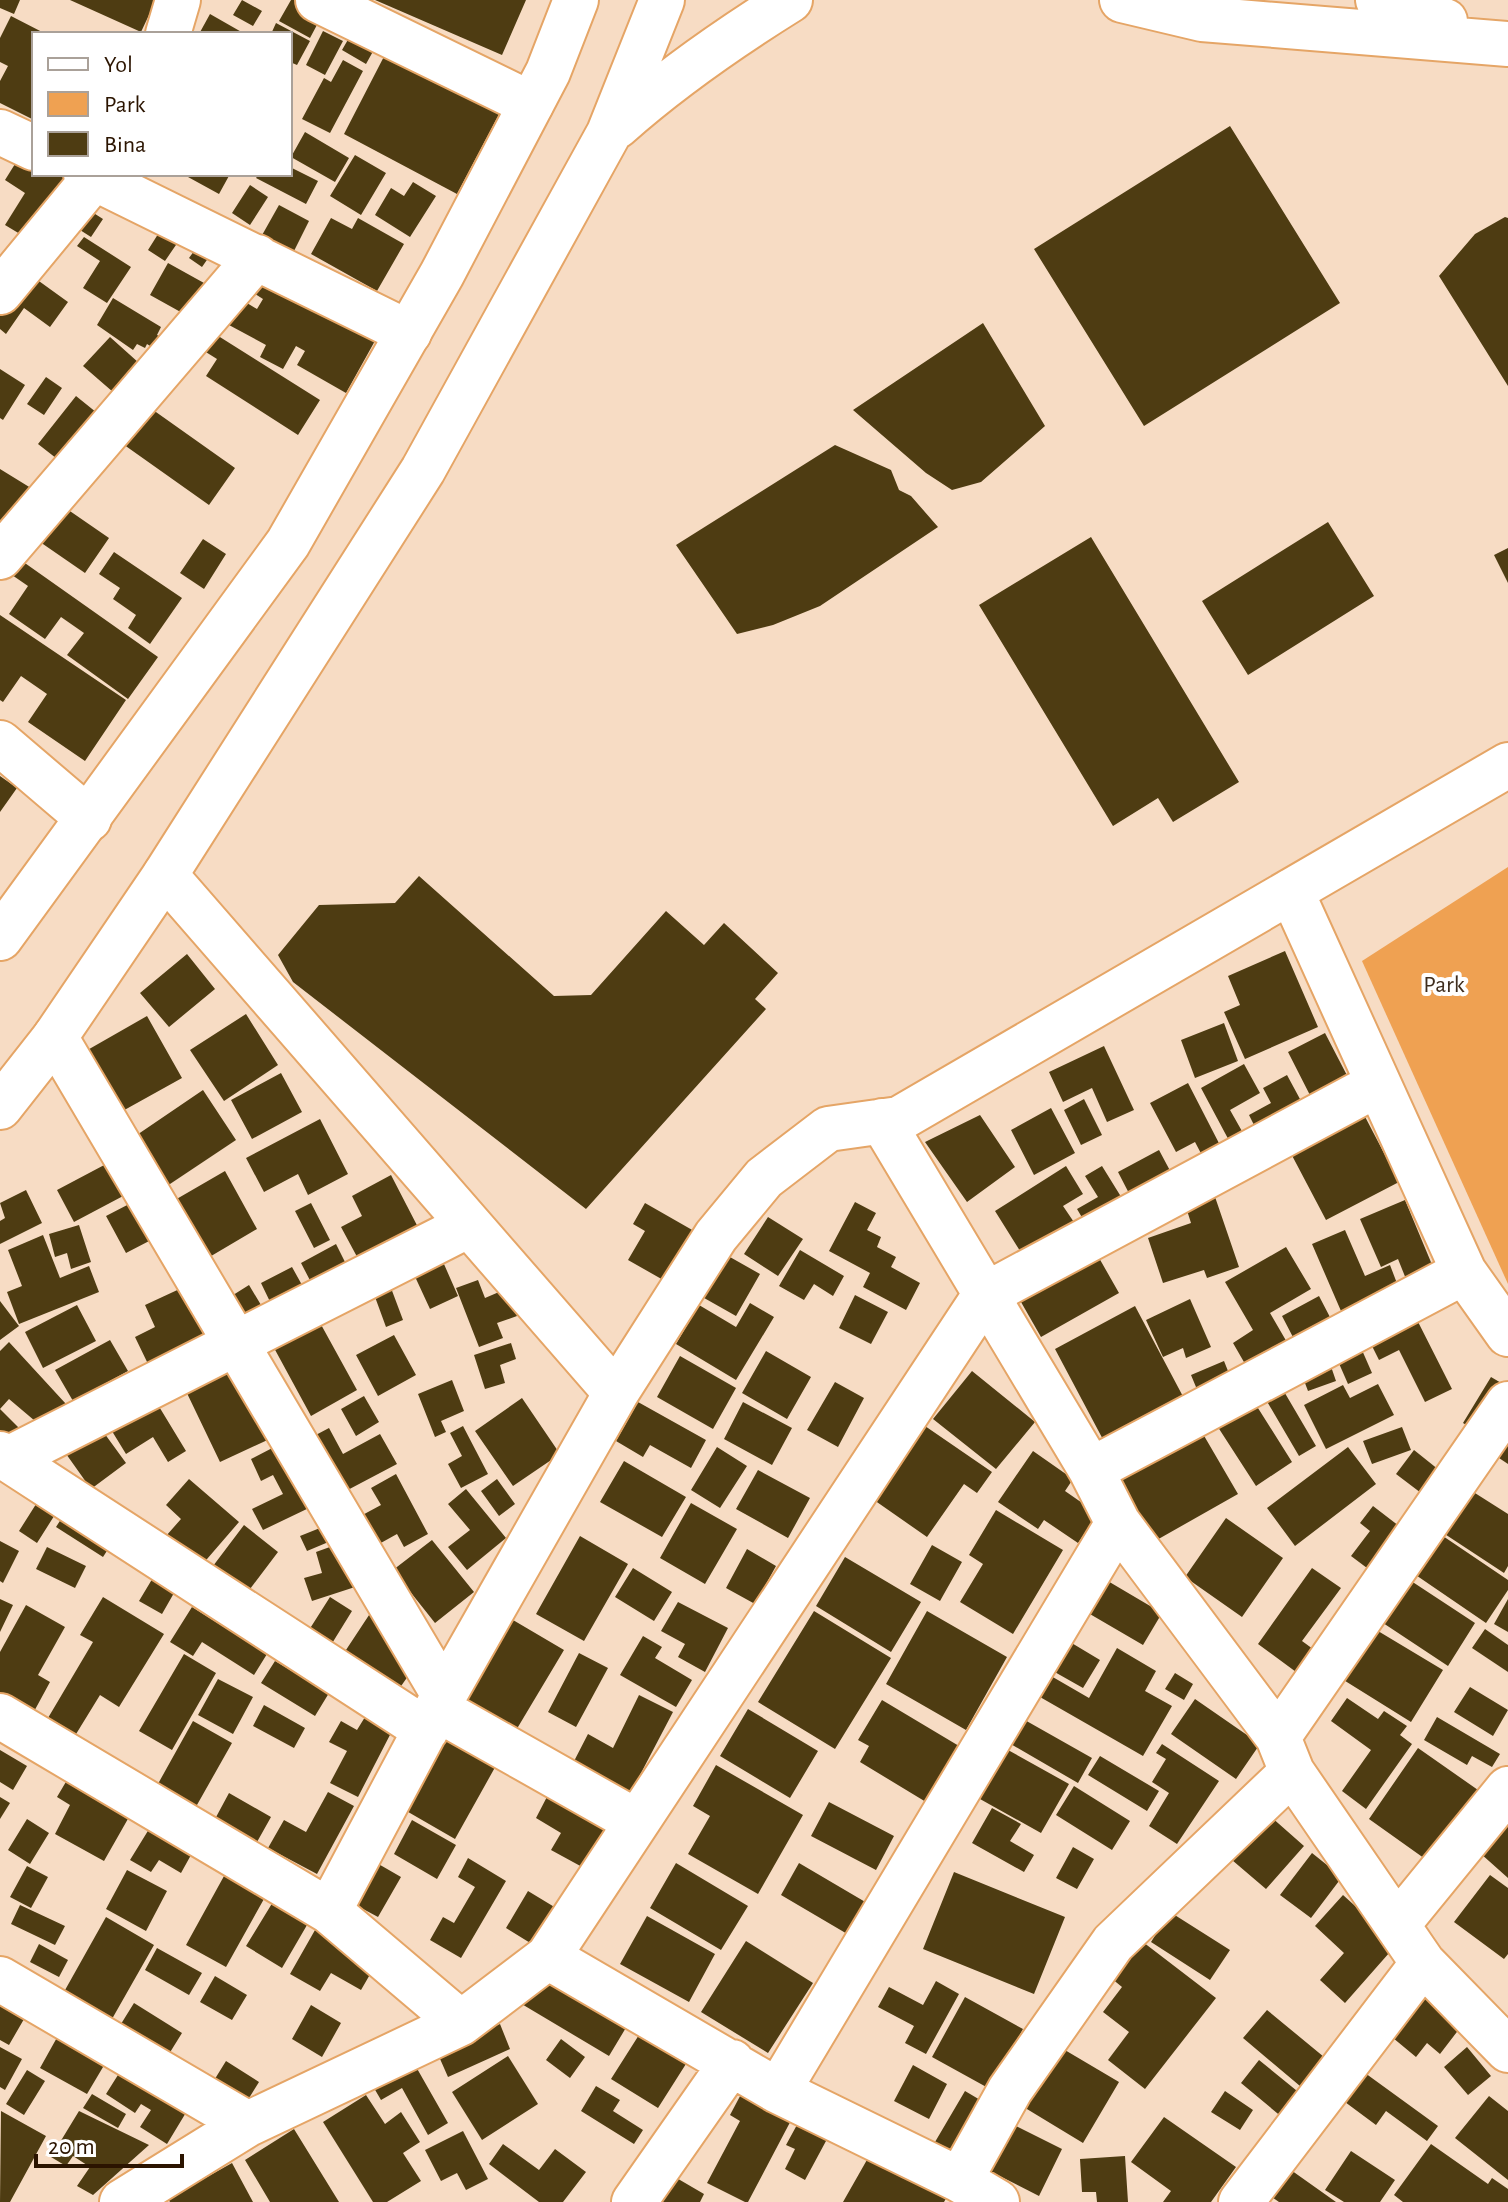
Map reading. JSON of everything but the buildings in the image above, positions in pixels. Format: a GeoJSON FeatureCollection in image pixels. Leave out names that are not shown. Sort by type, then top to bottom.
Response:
{"type":"FeatureCollection","features":[{"type":"Feature","properties":{"kind":"street"},"geometry":{"type":"LineString","coordinates":[[169,32],[178,0]]}},
{"type":"Feature","properties":{"kind":"street"},"geometry":{"type":"LineString","coordinates":[[318,0],[531,104]]}},
{"type":"Feature","properties":{"kind":"street"},"geometry":{"type":"LineString","coordinates":[[0,938],[288,543],[409,333],[548,72],[576,0]]}},
{"type":"Feature","properties":{"kind":"street"},"geometry":{"type":"LineString","coordinates":[[0,1107],[55,1037],[165,875],[423,470],[609,133],[662,0]]}},
{"type":"Feature","properties":{"kind":"street"},"geometry":{"type":"LineString","coordinates":[[609,133],[663,85],[790,0]]}},
{"type":"Feature","properties":{"kind":"street"},"geometry":{"type":"LineString","coordinates":[[1122,0],[1202,19],[1508,42]]}},
{"type":"Feature","properties":{"kind":"street"},"geometry":{"type":"LineString","coordinates":[[1378,0],[1508,42]]}},
{"type":"Feature","properties":{"kind":"street"},"geometry":{"type":"LineString","coordinates":[[0,132],[32,147]]}},
{"type":"Feature","properties":{"kind":"street"},"geometry":{"type":"LineString","coordinates":[[0,292],[106,179],[409,333]]}},
{"type":"Feature","properties":{"kind":"street"},"geometry":{"type":"LineString","coordinates":[[0,557],[257,257]]}},
{"type":"Feature","properties":{"kind":"street"},"geometry":{"type":"LineString","coordinates":[[0,743],[89,819]]}},
{"type":"Feature","properties":{"kind":"street"},"geometry":{"type":"LineString","coordinates":[[329,1911],[435,1711],[616,1393],[716,1236],[764,1178],[828,1129],[899,1119],[1508,765]]}},
{"type":"Feature","properties":{"kind":"street"},"geometry":{"type":"LineString","coordinates":[[165,875],[616,1393]]}},
{"type":"Feature","properties":{"kind":"street"},"geometry":{"type":"LineString","coordinates":[[1291,891],[1464,1272],[1508,1334]]}},
{"type":"Feature","properties":{"kind":"street"},"geometry":{"type":"LineString","coordinates":[[55,1037],[235,1342],[435,1711]]}},
{"type":"Feature","properties":{"kind":"street"},"geometry":{"type":"LineString","coordinates":[[122,2202],[248,2124],[461,2023],[548,1957],[985,1295],[1378,1084]]}},
{"type":"Feature","properties":{"kind":"street"},"geometry":{"type":"LineString","coordinates":[[882,1121],[1091,1470],[1118,1523],[1285,1754],[1423,1963],[1508,2050]]}},
{"type":"Feature","properties":{"kind":"street"},"geometry":{"type":"LineString","coordinates":[[4,1456],[469,1225]]}},
{"type":"Feature","properties":{"kind":"street"},"geometry":{"type":"LineString","coordinates":[[1091,1470],[1464,1272]]}},
{"type":"Feature","properties":{"kind":"street"},"geometry":{"type":"LineString","coordinates":[[960,2180],[1010,2090],[1113,1943],[1285,1754],[1508,1404]]}},
{"type":"Feature","properties":{"kind":"street"},"geometry":{"type":"LineString","coordinates":[[4,1456],[435,1711],[637,1822]]}},
{"type":"Feature","properties":{"kind":"street"},"geometry":{"type":"LineString","coordinates":[[778,2091],[1118,1523]]}},
{"type":"Feature","properties":{"kind":"street"},"geometry":{"type":"LineString","coordinates":[[0,1716],[329,1911],[461,2023]]}},
{"type":"Feature","properties":{"kind":"street"},"geometry":{"type":"LineString","coordinates":[[1397,1925],[1508,1789]]}},
{"type":"Feature","properties":{"kind":"street"},"geometry":{"type":"LineString","coordinates":[[548,1957],[778,2091],[960,2180],[997,2202]]}},
{"type":"Feature","properties":{"kind":"street"},"geometry":{"type":"LineString","coordinates":[[1241,2202],[1423,1963]]}},
{"type":"Feature","properties":{"kind":"street"},"geometry":{"type":"LineString","coordinates":[[0,1979],[248,2124]]}},
{"type":"Feature","properties":{"kind":"street"},"geometry":{"type":"LineString","coordinates":[[634,2202],[732,2062]]}},
{"type":"Feature","properties":{"kind":"green space","name":"Park"},"geometry":{"type":"Polygon","coordinates":[[[1508,867],[1508,1284],[1362,961],[1508,867]]]}}]}
